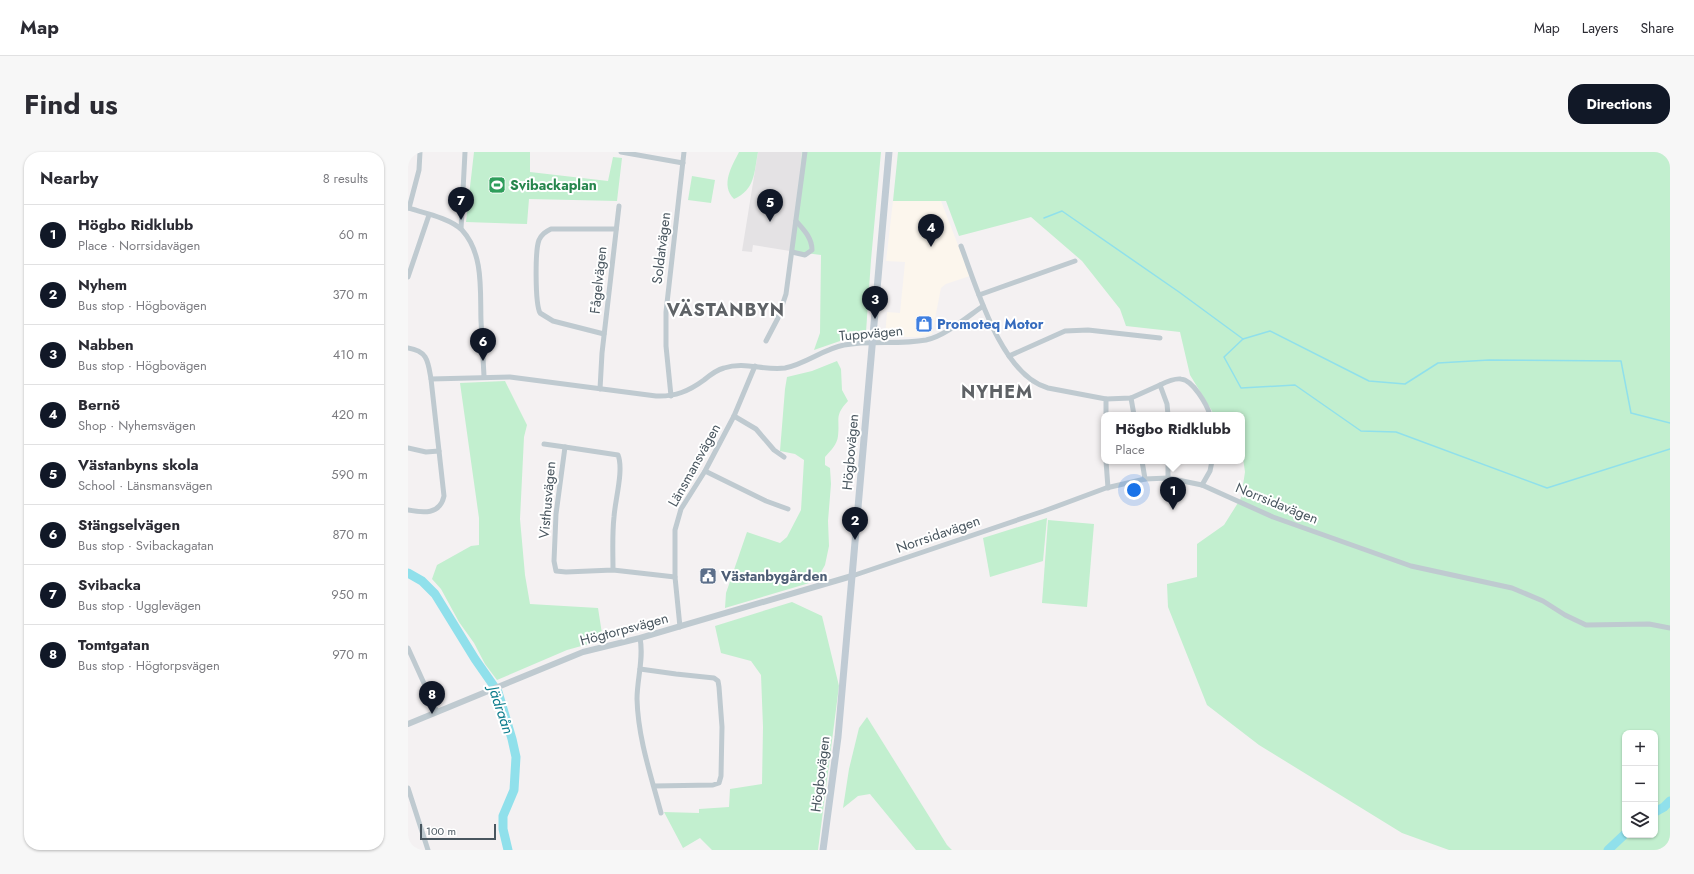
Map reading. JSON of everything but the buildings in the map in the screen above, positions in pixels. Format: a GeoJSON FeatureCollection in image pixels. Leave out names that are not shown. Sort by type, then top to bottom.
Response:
{"type":"FeatureCollection","features":[{"type":"Feature","properties":{"kind":"main road","name":"Högbovägen"},"geometry":{"type":"LineString","coordinates":[[823,850],[838,737],[889,152]]}},
{"type":"Feature","properties":{"kind":"street"},"geometry":{"type":"LineString","coordinates":[[420,152],[419,170],[408,208],[445,220],[461,229],[472,246],[479,268],[484,376]]}},
{"type":"Feature","properties":{"kind":"street"},"geometry":{"type":"LineString","coordinates":[[461,229],[465,152]]}},
{"type":"Feature","properties":{"kind":"street"},"geometry":{"type":"LineString","coordinates":[[623,152],[683,163]]}},
{"type":"Feature","properties":{"kind":"street","name":"Soldatvägen"},"geometry":{"type":"LineString","coordinates":[[671,396],[666,346],[666,312],[684,152]]}},
{"type":"Feature","properties":{"kind":"street"},"geometry":{"type":"LineString","coordinates":[[766,341],[778,318],[786,294],[805,152]]}},
{"type":"Feature","properties":{"kind":"street","name":"Fågelvägen"},"geometry":{"type":"LineString","coordinates":[[600,389],[604,334],[618,206]]}},
{"type":"Feature","properties":{"kind":"street"},"geometry":{"type":"LineString","coordinates":[[408,277],[429,214]]}},
{"type":"Feature","properties":{"kind":"street"},"geometry":{"type":"LineString","coordinates":[[792,252],[805,255],[812,250],[812,244],[809,236],[796,221]]}},
{"type":"Feature","properties":{"kind":"street","name":"Fågelvägen"},"geometry":{"type":"LineString","coordinates":[[604,334],[553,321],[540,313],[537,301],[537,246],[543,233],[551,229],[616,229]]}},
{"type":"Feature","properties":{"kind":"street"},"geometry":{"type":"LineString","coordinates":[[962,246],[983,306],[994,331],[1009,356],[1024,375],[1039,386],[1106,399],[1131,398],[1151,388],[1182,379],[1189,382],[1198,393],[1208,412]]}},
{"type":"Feature","properties":{"kind":"street"},"geometry":{"type":"LineString","coordinates":[[979,295],[1075,261]]}},
{"type":"Feature","properties":{"kind":"street","name":"Tuppvägen"},"geometry":{"type":"LineString","coordinates":[[671,396],[688,391],[725,367],[738,365],[784,368],[794,366],[836,347],[873,342],[916,341],[934,338],[983,306]]}},
{"type":"Feature","properties":{"kind":"street"},"geometry":{"type":"LineString","coordinates":[[1009,356],[1065,331],[1088,330],[1160,338]]}},
{"type":"Feature","properties":{"kind":"street"},"geometry":{"type":"LineString","coordinates":[[408,348],[418,350],[426,357],[431,379],[444,496],[441,504],[431,512],[408,510]]}},
{"type":"Feature","properties":{"kind":"street","name":"Länsmansvägen"},"geometry":{"type":"LineString","coordinates":[[680,627],[674,577],[674,534],[676,524],[681,509],[705,471],[734,416],[755,366]]}},
{"type":"Feature","properties":{"kind":"street"},"geometry":{"type":"LineString","coordinates":[[431,379],[510,376],[656,396],[671,396]]}},
{"type":"Feature","properties":{"kind":"street"},"geometry":{"type":"LineString","coordinates":[[1160,385],[1167,412]]}},
{"type":"Feature","properties":{"kind":"street"},"geometry":{"type":"LineString","coordinates":[[1131,398],[1133,412]]}},
{"type":"Feature","properties":{"kind":"street"},"geometry":{"type":"LineString","coordinates":[[1106,399],[1106,412]]}},
{"type":"Feature","properties":{"kind":"street"},"geometry":{"type":"LineString","coordinates":[[734,416],[756,429],[774,450],[784,457]]}},
{"type":"Feature","properties":{"kind":"street"},"geometry":{"type":"LineString","coordinates":[[544,444],[565,447]]}},
{"type":"Feature","properties":{"kind":"street","name":"Visthusvägen"},"geometry":{"type":"LineString","coordinates":[[613,570],[614,518],[620,467],[619,457],[618,455],[565,447],[556,514],[555,568],[561,572],[613,570],[674,577]]}},
{"type":"Feature","properties":{"kind":"street"},"geometry":{"type":"LineString","coordinates":[[408,448],[426,452],[439,451]]}},
{"type":"Feature","properties":{"kind":"street"},"geometry":{"type":"LineString","coordinates":[[1106,464],[1108,488]]}},
{"type":"Feature","properties":{"kind":"street"},"geometry":{"type":"LineString","coordinates":[[1142,464],[1145,479]]}},
{"type":"Feature","properties":{"kind":"street"},"geometry":{"type":"LineString","coordinates":[[1168,464],[1168,478]]}},
{"type":"Feature","properties":{"kind":"street"},"geometry":{"type":"LineString","coordinates":[[1202,485],[1210,471],[1211,464]]}},
{"type":"Feature","properties":{"kind":"street"},"geometry":{"type":"LineString","coordinates":[[705,471],[766,501],[788,509]]}},
{"type":"Feature","properties":{"kind":"street","name":"Norrsidavägen"},"geometry":{"type":"LineString","coordinates":[[852,576],[1037,514],[1108,488],[1145,479],[1168,478],[1202,485],[1273,517],[1411,566],[1512,588],[1543,600],[1565,615],[1586,625],[1649,624],[1670,628]]}},
{"type":"Feature","properties":{"kind":"street","name":"Högtorpsvägen"},"geometry":{"type":"LineString","coordinates":[[408,724],[477,694],[583,652],[680,627],[852,576]]}},
{"type":"Feature","properties":{"kind":"street"},"geometry":{"type":"LineString","coordinates":[[640,638],[640,669],[637,698],[640,724],[645,753],[662,813]]}},
{"type":"Feature","properties":{"kind":"street"},"geometry":{"type":"LineString","coordinates":[[408,648],[437,712]]}},
{"type":"Feature","properties":{"kind":"street"},"geometry":{"type":"LineString","coordinates":[[640,669],[714,678],[718,681],[719,687],[722,740],[721,776],[719,783],[714,785],[654,786]]}},
{"type":"Feature","properties":{"kind":"street"},"geometry":{"type":"LineString","coordinates":[[408,788],[428,850]]}},
{"type":"Feature","properties":{"kind":"shaded area"},"geometry":{"type":"Polygon","coordinates":[[[758,152],[802,152],[798,200],[790,251],[753,245],[752,252],[742,251],[758,152]]]}},
{"type":"Feature","properties":{"kind":"shaded area"},"geometry":{"type":"Polygon","coordinates":[[[893,201],[941,201],[970,276],[946,284],[941,288],[932,334],[919,337],[885,337],[887,312],[900,313],[905,262],[886,261],[893,201]]]}},
{"type":"Feature","properties":{"kind":"green space"},"geometry":{"type":"Polygon","coordinates":[[[474,152],[530,152],[530,172],[608,181],[613,157],[622,158],[617,201],[529,199],[527,224],[466,222],[474,152]]]}},
{"type":"Feature","properties":{"kind":"green space"},"geometry":{"type":"Polygon","coordinates":[[[739,152],[758,152],[750,186],[746,191],[734,199],[730,194],[728,182],[731,169],[739,152]]]}},
{"type":"Feature","properties":{"kind":"green space"},"geometry":{"type":"Polygon","coordinates":[[[802,152],[881,152],[866,332],[814,350],[820,333],[821,255],[790,251],[798,200],[802,152]]]}},
{"type":"Feature","properties":{"kind":"green space"},"geometry":{"type":"Polygon","coordinates":[[[898,152],[1670,152],[1670,850],[1449,850],[1402,833],[1259,745],[1207,705],[1168,607],[1167,584],[1197,577],[1197,544],[1224,525],[1241,498],[1245,472],[1245,412],[1212,412],[1190,375],[1180,332],[1126,326],[1120,309],[1082,261],[1031,217],[959,236],[946,201],[893,201],[898,152]]]}},
{"type":"Feature","properties":{"kind":"green space"},"geometry":{"type":"Polygon","coordinates":[[[692,176],[715,180],[711,203],[688,200],[692,176]]]}},
{"type":"Feature","properties":{"kind":"green space"},"geometry":{"type":"Polygon","coordinates":[[[837,361],[841,369],[842,390],[848,401],[838,417],[838,436],[836,442],[825,457],[825,465],[830,468],[831,484],[828,521],[829,546],[825,565],[816,581],[725,608],[726,593],[747,532],[780,543],[787,537],[801,510],[804,460],[795,454],[780,451],[787,377],[812,371],[837,361]]]}},
{"type":"Feature","properties":{"kind":"green space"},"geometry":{"type":"Polygon","coordinates":[[[505,381],[527,425],[524,437],[520,519],[525,575],[530,604],[598,608],[603,640],[567,650],[497,680],[485,664],[474,643],[459,622],[441,589],[432,579],[437,565],[471,546],[479,545],[479,518],[460,383],[505,381]]]}},
{"type":"Feature","properties":{"kind":"green space"},"geometry":{"type":"Polygon","coordinates":[[[1047,518],[1043,561],[990,577],[983,538],[1047,518]]]}},
{"type":"Feature","properties":{"kind":"green space"},"geometry":{"type":"Polygon","coordinates":[[[1048,520],[1094,524],[1087,607],[1042,603],[1048,520]]]}},
{"type":"Feature","properties":{"kind":"green space"},"geometry":{"type":"Polygon","coordinates":[[[792,602],[822,616],[839,686],[818,850],[712,850],[700,838],[683,848],[664,812],[699,813],[699,809],[729,807],[730,789],[762,784],[763,727],[761,675],[751,661],[721,653],[715,626],[792,602]]]}},
{"type":"Feature","properties":{"kind":"green space"},"geometry":{"type":"Polygon","coordinates":[[[867,717],[947,845],[952,850],[916,850],[870,794],[858,796],[843,808],[849,769],[859,728],[867,717]]]}},
{"type":"Feature","properties":{"kind":"waterway"},"geometry":{"type":"LineString","coordinates":[[1044,218],[1062,211],[1179,292],[1243,339],[1270,331],[1369,381],[1405,384],[1438,363],[1489,360],[1621,361],[1631,413],[1670,423]]}},
{"type":"Feature","properties":{"kind":"waterway"},"geometry":{"type":"LineString","coordinates":[[1243,339],[1224,357],[1241,388],[1295,385],[1361,431],[1396,432],[1547,488],[1670,449]]}},
{"type":"Feature","properties":{"kind":"waterway","name":"Jädraån"},"geometry":{"type":"LineString","coordinates":[[408,573],[422,581],[435,594],[475,659],[498,692],[516,757],[514,790],[503,816],[503,829],[508,850]]}},
{"type":"Feature","properties":{"kind":"waterway","name":"Jädraån"},"geometry":{"type":"LineString","coordinates":[[1658,810],[1670,801]]}},
{"type":"Feature","properties":{"kind":"waterway","name":"Jädraån"},"geometry":{"type":"LineString","coordinates":[[1608,850],[1622,837]]}},
{"type":"Feature","properties":{"kind":"place","name":"Svibackaplan"},"geometry":{"type":"Point","coordinates":[497,185]}},
{"type":"Feature","properties":{"kind":"place","name":"Svibacka"},"geometry":{"type":"Point","coordinates":[461,220]}},
{"type":"Feature","properties":{"kind":"place","name":"Västanbyns skola"},"geometry":{"type":"Point","coordinates":[770,222]}},
{"type":"Feature","properties":{"kind":"place","name":"Bernö"},"geometry":{"type":"Point","coordinates":[931,247]}},
{"type":"Feature","properties":{"kind":"place","name":"Nabben"},"geometry":{"type":"Point","coordinates":[875,319]}},
{"type":"Feature","properties":{"kind":"place","name":"Promoteq Motor"},"geometry":{"type":"Point","coordinates":[924,324]}},
{"type":"Feature","properties":{"kind":"place","name":"Stängselvägen"},"geometry":{"type":"Point","coordinates":[483,361]}},
{"type":"Feature","properties":{"kind":"place","name":"Högbo Ridklubb"},"geometry":{"type":"Point","coordinates":[1173,510]}},
{"type":"Feature","properties":{"kind":"place","name":"Nyhem"},"geometry":{"type":"Point","coordinates":[855,540]}},
{"type":"Feature","properties":{"kind":"place","name":"Västanbygården"},"geometry":{"type":"Point","coordinates":[708,576]}},
{"type":"Feature","properties":{"kind":"place","name":"Tomtgatan"},"geometry":{"type":"Point","coordinates":[432,714]}},
{"type":"Feature","properties":{"kind":"district","name":"VÄSTANBYN"},"geometry":{"type":"Point","coordinates":[726,310]}},
{"type":"Feature","properties":{"kind":"district","name":"NYHEM"},"geometry":{"type":"Point","coordinates":[997,392]}}]}
